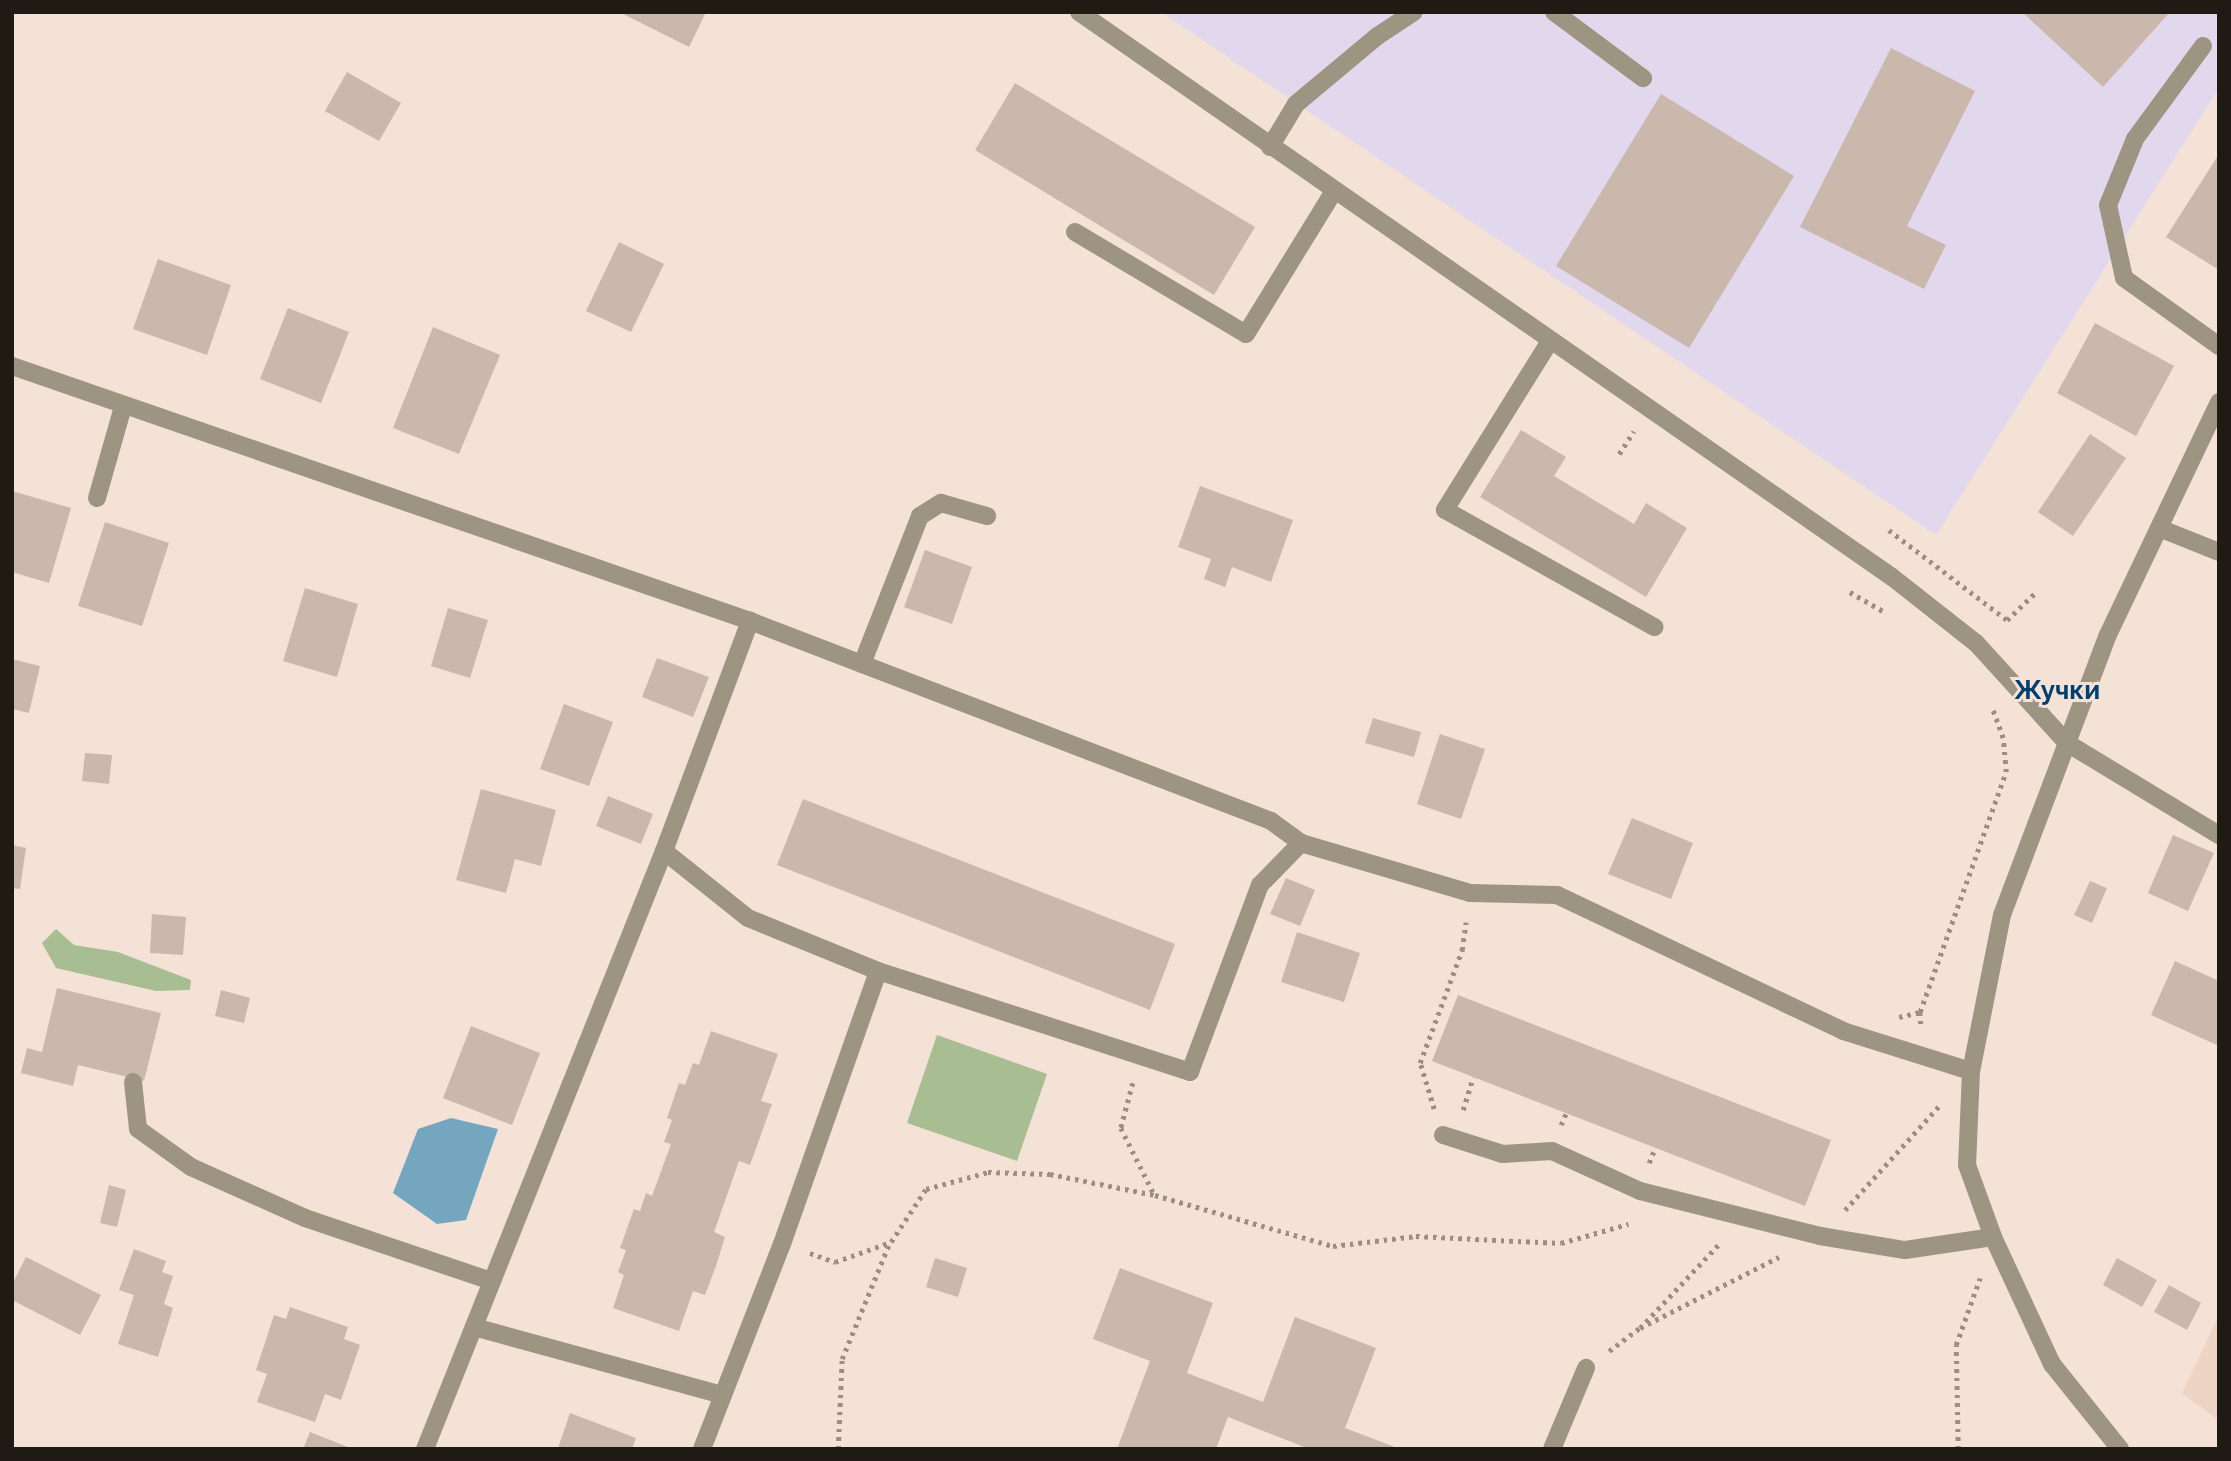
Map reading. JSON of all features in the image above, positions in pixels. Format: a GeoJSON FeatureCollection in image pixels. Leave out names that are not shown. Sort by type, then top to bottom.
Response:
{"type":"FeatureCollection","features":[{"type":"Feature","properties":{"kind":"street"},"geometry":{"type":"LineString","coordinates":[[1079,12],[1270,148],[1903,586],[1976,643],[2067,743],[2219,835]]}},
{"type":"Feature","properties":{"kind":"street"},"geometry":{"type":"LineString","coordinates":[[1270,148],[1296,104],[1376,37],[1414,12]]}},
{"type":"Feature","properties":{"kind":"street"},"geometry":{"type":"LineString","coordinates":[[1554,12],[1643,78]]}},
{"type":"Feature","properties":{"kind":"street"},"geometry":{"type":"LineString","coordinates":[[2203,46],[2135,139],[2108,205],[2124,278],[2219,346]]}},
{"type":"Feature","properties":{"kind":"street"},"geometry":{"type":"LineString","coordinates":[[1075,232],[1246,334],[1334,191]]}},
{"type":"Feature","properties":{"kind":"street"},"geometry":{"type":"LineString","coordinates":[[1550,341],[1446,510],[1654,628]]}},
{"type":"Feature","properties":{"kind":"street"},"geometry":{"type":"LineString","coordinates":[[12,366],[122,407],[750,621],[1271,821],[1301,843],[1470,893],[1557,895],[1843,1031],[1971,1071]]}},
{"type":"Feature","properties":{"kind":"street"},"geometry":{"type":"LineString","coordinates":[[2120,1449],[2052,1364],[1993,1237],[1968,1165],[1971,1071],[2002,915],[2107,637],[2219,402]]}},
{"type":"Feature","properties":{"kind":"street"},"geometry":{"type":"LineString","coordinates":[[97,498],[122,407]]}},
{"type":"Feature","properties":{"kind":"street"},"geometry":{"type":"LineString","coordinates":[[862,664],[920,516],[942,503],[987,516]]}},
{"type":"Feature","properties":{"kind":"street"},"geometry":{"type":"LineString","coordinates":[[2159,528],[2219,552]]}},
{"type":"Feature","properties":{"kind":"street"},"geometry":{"type":"LineString","coordinates":[[425,1449],[664,851],[750,621]]}},
{"type":"Feature","properties":{"kind":"street"},"geometry":{"type":"LineString","coordinates":[[664,851],[748,918],[878,971],[1190,1072],[1260,885],[1301,843]]}},
{"type":"Feature","properties":{"kind":"street"},"geometry":{"type":"LineString","coordinates":[[702,1449],[782,1244],[878,971]]}},
{"type":"Feature","properties":{"kind":"street"},"geometry":{"type":"LineString","coordinates":[[133,1082],[138,1129],[191,1167],[305,1218],[491,1281]]}},
{"type":"Feature","properties":{"kind":"street"},"geometry":{"type":"LineString","coordinates":[[1443,1135],[1503,1154],[1552,1151],[1640,1191],[1745,1220],[1905,1250],[1993,1237]]}},
{"type":"Feature","properties":{"kind":"street"},"geometry":{"type":"LineString","coordinates":[[474,1327],[722,1395]]}},
{"type":"Feature","properties":{"kind":"street"},"geometry":{"type":"LineString","coordinates":[[1552,1449],[1586,1368]]}},
{"type":"Feature","properties":{"kind":"path"},"geometry":{"type":"LineString","coordinates":[[1889,530],[2007,620],[2035,593]]}},
{"type":"Feature","properties":{"kind":"path"},"geometry":{"type":"LineString","coordinates":[[1850,592],[1886,613]]}},
{"type":"Feature","properties":{"kind":"path"},"geometry":{"type":"LineString","coordinates":[[1920,1012],[2007,772],[2003,738],[1983,697]]}},
{"type":"Feature","properties":{"kind":"path"},"geometry":{"type":"LineString","coordinates":[[1443,1135],[1420,1062],[1462,950],[1470,893]]}},
{"type":"Feature","properties":{"kind":"path"},"geometry":{"type":"LineString","coordinates":[[1141,1056],[1121,1128],[1155,1195]]}},
{"type":"Feature","properties":{"kind":"path"},"geometry":{"type":"LineString","coordinates":[[838,1449],[842,1359],[891,1242],[926,1189],[988,1172],[1049,1174],[1155,1195],[1333,1246],[1416,1236],[1561,1243],[1628,1224]]}},
{"type":"Feature","properties":{"kind":"path"},"geometry":{"type":"LineString","coordinates":[[1586,1368],[1640,1328],[1701,1260],[1745,1220]]}},
{"type":"Feature","properties":{"kind":"path"},"geometry":{"type":"LineString","coordinates":[[1958,1449],[1956,1345],[1993,1237]]}},
{"type":"Feature","properties":{"kind":"path"},"geometry":{"type":"LineString","coordinates":[[782,1244],[835,1262],[891,1242]]}},
{"type":"Feature","properties":{"kind":"shaded area"},"geometry":{"type":"Polygon","coordinates":[[[1161,12],[2219,12],[2219,88],[1936,535],[1161,12]]]}},
{"type":"Feature","properties":{"kind":"shaded area"},"geometry":{"type":"Polygon","coordinates":[[[2219,1315],[2219,1421],[2182,1393],[2219,1315]]]}},
{"type":"Feature","properties":{"kind":"green space"},"geometry":{"type":"Polygon","coordinates":[[[56,929],[74,945],[118,952],[191,980],[190,990],[156,991],[56,968],[42,943],[56,929]]]}},
{"type":"Feature","properties":{"kind":"green space"},"geometry":{"type":"Polygon","coordinates":[[[937,1035],[1047,1074],[1017,1161],[907,1123],[937,1035]]]}},
{"type":"Feature","properties":{"kind":"water"},"geometry":{"type":"Polygon","coordinates":[[[451,1118],[498,1129],[466,1220],[437,1224],[393,1193],[418,1129],[451,1118]]]}},
{"type":"Feature","properties":{"kind":"building"},"geometry":{"type":"Polygon","coordinates":[[[619,12],[706,12],[689,47],[619,12]]]}},
{"type":"Feature","properties":{"kind":"building"},"geometry":{"type":"Polygon","coordinates":[[[2022,12],[2170,12],[2103,87],[2022,12]]]}},
{"type":"Feature","properties":{"kind":"building"},"geometry":{"type":"Polygon","coordinates":[[[1891,48],[1975,91],[1907,226],[1946,245],[1924,289],[1800,227],[1891,48]]]}},
{"type":"Feature","properties":{"kind":"building"},"geometry":{"type":"Polygon","coordinates":[[[347,72],[401,103],[379,141],[325,111],[347,72]]]}},
{"type":"Feature","properties":{"kind":"building"},"geometry":{"type":"Polygon","coordinates":[[[1015,83],[1255,227],[1214,295],[975,150],[1015,83]]]}},
{"type":"Feature","properties":{"kind":"building"},"geometry":{"type":"Polygon","coordinates":[[[1661,94],[1794,176],[1689,348],[1556,266],[1661,94]]]}},
{"type":"Feature","properties":{"kind":"building"},"geometry":{"type":"Polygon","coordinates":[[[2219,154],[2219,270],[2166,237],[2219,154]]]}},
{"type":"Feature","properties":{"kind":"building"},"geometry":{"type":"Polygon","coordinates":[[[619,242],[664,264],[631,332],[586,311],[619,242]]]}},
{"type":"Feature","properties":{"kind":"building"},"geometry":{"type":"Polygon","coordinates":[[[158,259],[231,285],[207,355],[133,329],[158,259]]]}},
{"type":"Feature","properties":{"kind":"building"},"geometry":{"type":"Polygon","coordinates":[[[288,308],[349,332],[321,403],[260,379],[288,308]]]}},
{"type":"Feature","properties":{"kind":"building"},"geometry":{"type":"Polygon","coordinates":[[[2095,323],[2174,366],[2136,436],[2057,393],[2095,323]]]}},
{"type":"Feature","properties":{"kind":"building"},"geometry":{"type":"Polygon","coordinates":[[[433,327],[500,355],[459,454],[393,428],[433,327]]]}},
{"type":"Feature","properties":{"kind":"building"},"geometry":{"type":"Polygon","coordinates":[[[1521,430],[1566,457],[1554,476],[1634,524],[1646,503],[1687,528],[1646,597],[1480,497],[1521,430]]]}},
{"type":"Feature","properties":{"kind":"building"},"geometry":{"type":"Polygon","coordinates":[[[2090,434],[2126,458],[2073,536],[2038,512],[2090,434]]]}},
{"type":"Feature","properties":{"kind":"building"},"geometry":{"type":"Polygon","coordinates":[[[1200,486],[1293,520],[1271,582],[1232,567],[1225,587],[1204,579],[1211,559],[1178,547],[1200,486]]]}},
{"type":"Feature","properties":{"kind":"building"},"geometry":{"type":"Polygon","coordinates":[[[12,491],[71,508],[49,583],[12,572],[12,491]]]}},
{"type":"Feature","properties":{"kind":"building"},"geometry":{"type":"Polygon","coordinates":[[[105,522],[169,543],[142,626],[78,606],[105,522]]]}},
{"type":"Feature","properties":{"kind":"building"},"geometry":{"type":"Polygon","coordinates":[[[925,550],[972,567],[952,624],[904,607],[925,550]]]}},
{"type":"Feature","properties":{"kind":"building"},"geometry":{"type":"Polygon","coordinates":[[[305,588],[358,604],[337,677],[283,661],[305,588]]]}},
{"type":"Feature","properties":{"kind":"building"},"geometry":{"type":"Polygon","coordinates":[[[448,608],[488,620],[470,678],[431,666],[448,608]]]}},
{"type":"Feature","properties":{"kind":"building"},"geometry":{"type":"Polygon","coordinates":[[[657,658],[709,677],[693,717],[642,697],[657,658]]]}},
{"type":"Feature","properties":{"kind":"building"},"geometry":{"type":"Polygon","coordinates":[[[12,659],[40,666],[29,713],[12,709],[12,659]]]}},
{"type":"Feature","properties":{"kind":"building"},"geometry":{"type":"Polygon","coordinates":[[[564,704],[613,722],[589,786],[540,769],[564,704]]]}},
{"type":"Feature","properties":{"kind":"building"},"geometry":{"type":"Polygon","coordinates":[[[1373,718],[1421,732],[1414,757],[1365,743],[1373,718]]]}},
{"type":"Feature","properties":{"kind":"building"},"geometry":{"type":"Polygon","coordinates":[[[1440,734],[1485,749],[1461,819],[1417,804],[1440,734]]]}},
{"type":"Feature","properties":{"kind":"building"},"geometry":{"type":"Polygon","coordinates":[[[85,753],[112,755],[109,784],[82,781],[85,753]]]}},
{"type":"Feature","properties":{"kind":"building"},"geometry":{"type":"Polygon","coordinates":[[[481,789],[556,810],[541,866],[515,859],[506,893],[456,880],[481,789]]]}},
{"type":"Feature","properties":{"kind":"building"},"geometry":{"type":"Polygon","coordinates":[[[608,796],[653,814],[641,844],[596,826],[608,796]]]}},
{"type":"Feature","properties":{"kind":"building"},"geometry":{"type":"Polygon","coordinates":[[[803,799],[1175,944],[1150,1010],[777,865],[803,799]]]}},
{"type":"Feature","properties":{"kind":"building"},"geometry":{"type":"Polygon","coordinates":[[[1632,818],[1693,843],[1671,899],[1608,874],[1632,818]]]}},
{"type":"Feature","properties":{"kind":"building"},"geometry":{"type":"Polygon","coordinates":[[[2173,835],[2214,853],[2188,911],[2148,893],[2173,835]]]}},
{"type":"Feature","properties":{"kind":"building"},"geometry":{"type":"Polygon","coordinates":[[[12,845],[26,848],[20,889],[12,888],[12,845]]]}},
{"type":"Feature","properties":{"kind":"building"},"geometry":{"type":"Polygon","coordinates":[[[1286,878],[1315,890],[1300,926],[1270,914],[1286,878]]]}},
{"type":"Feature","properties":{"kind":"building"},"geometry":{"type":"Polygon","coordinates":[[[2090,881],[2107,888],[2092,923],[2074,915],[2090,881]]]}},
{"type":"Feature","properties":{"kind":"building"},"geometry":{"type":"Polygon","coordinates":[[[152,914],[186,917],[183,955],[150,953],[152,914]]]}},
{"type":"Feature","properties":{"kind":"building"},"geometry":{"type":"Polygon","coordinates":[[[1297,932],[1360,953],[1344,1002],[1281,982],[1297,932]]]}},
{"type":"Feature","properties":{"kind":"building"},"geometry":{"type":"Polygon","coordinates":[[[2175,961],[2219,981],[2219,1046],[2151,1015],[2175,961]]]}},
{"type":"Feature","properties":{"kind":"building"},"geometry":{"type":"Polygon","coordinates":[[[57,988],[161,1013],[144,1081],[78,1065],[73,1086],[21,1073],[27,1048],[42,1052],[57,988]]]}},
{"type":"Feature","properties":{"kind":"building"},"geometry":{"type":"Polygon","coordinates":[[[221,990],[250,998],[244,1023],[215,1016],[221,990]]]}},
{"type":"Feature","properties":{"kind":"building"},"geometry":{"type":"Polygon","coordinates":[[[1458,995],[1831,1140],[1805,1206],[1432,1061],[1458,995]]]}},
{"type":"Feature","properties":{"kind":"building"},"geometry":{"type":"Polygon","coordinates":[[[471,1026],[540,1053],[512,1125],[443,1098],[471,1026]]]}},
{"type":"Feature","properties":{"kind":"building"},"geometry":{"type":"Polygon","coordinates":[[[711,1031],[778,1054],[761,1101],[772,1104],[750,1165],[739,1161],[714,1232],[725,1237],[716,1266],[705,1295],[693,1291],[679,1331],[613,1308],[624,1275],[618,1272],[626,1250],[620,1248],[634,1209],[640,1211],[646,1193],[652,1196],[671,1144],[664,1142],[672,1120],[667,1118],[679,1083],[685,1085],[693,1063],[699,1065],[711,1031]]]}},
{"type":"Feature","properties":{"kind":"building"},"geometry":{"type":"Polygon","coordinates":[[[109,1185],[126,1190],[117,1227],[100,1223],[109,1185]]]}},
{"type":"Feature","properties":{"kind":"building"},"geometry":{"type":"Polygon","coordinates":[[[134,1249],[166,1261],[162,1272],[173,1276],[164,1304],[173,1308],[158,1357],[118,1344],[134,1295],[119,1290],[134,1249]]]}},
{"type":"Feature","properties":{"kind":"building"},"geometry":{"type":"Polygon","coordinates":[[[26,1257],[101,1295],[80,1335],[12,1300],[12,1285],[26,1257]]]}},
{"type":"Feature","properties":{"kind":"building"},"geometry":{"type":"Polygon","coordinates":[[[935,1258],[967,1268],[958,1297],[926,1287],[935,1258]]]}},
{"type":"Feature","properties":{"kind":"building"},"geometry":{"type":"Polygon","coordinates":[[[2117,1258],[2157,1280],[2142,1307],[2103,1285],[2117,1258]]]}},
{"type":"Feature","properties":{"kind":"building"},"geometry":{"type":"Polygon","coordinates":[[[1120,1268],[1213,1303],[1187,1373],[1263,1402],[1295,1317],[1376,1348],[1345,1428],[1400,1449],[1309,1449],[1228,1417],[1216,1449],[1117,1449],[1150,1361],[1093,1339],[1120,1268]]]}},
{"type":"Feature","properties":{"kind":"building"},"geometry":{"type":"Polygon","coordinates":[[[2169,1285],[2201,1303],[2187,1330],[2154,1312],[2169,1285]]]}},
{"type":"Feature","properties":{"kind":"building"},"geometry":{"type":"Polygon","coordinates":[[[290,1307],[348,1327],[344,1339],[360,1345],[341,1400],[325,1394],[315,1422],[257,1402],[267,1374],[256,1370],[274,1315],[286,1319],[290,1307]]]}},
{"type":"Feature","properties":{"kind":"building"},"geometry":{"type":"Polygon","coordinates":[[[570,1413],[636,1438],[632,1449],[550,1449],[558,1448],[570,1413]]]}},
{"type":"Feature","properties":{"kind":"building"},"geometry":{"type":"Polygon","coordinates":[[[310,1432],[353,1449],[303,1449],[310,1432]]]}},
{"type":"Feature","properties":{"kind":"district","name":"Жучки"},"geometry":{"type":"Point","coordinates":[2057,691]}}]}
